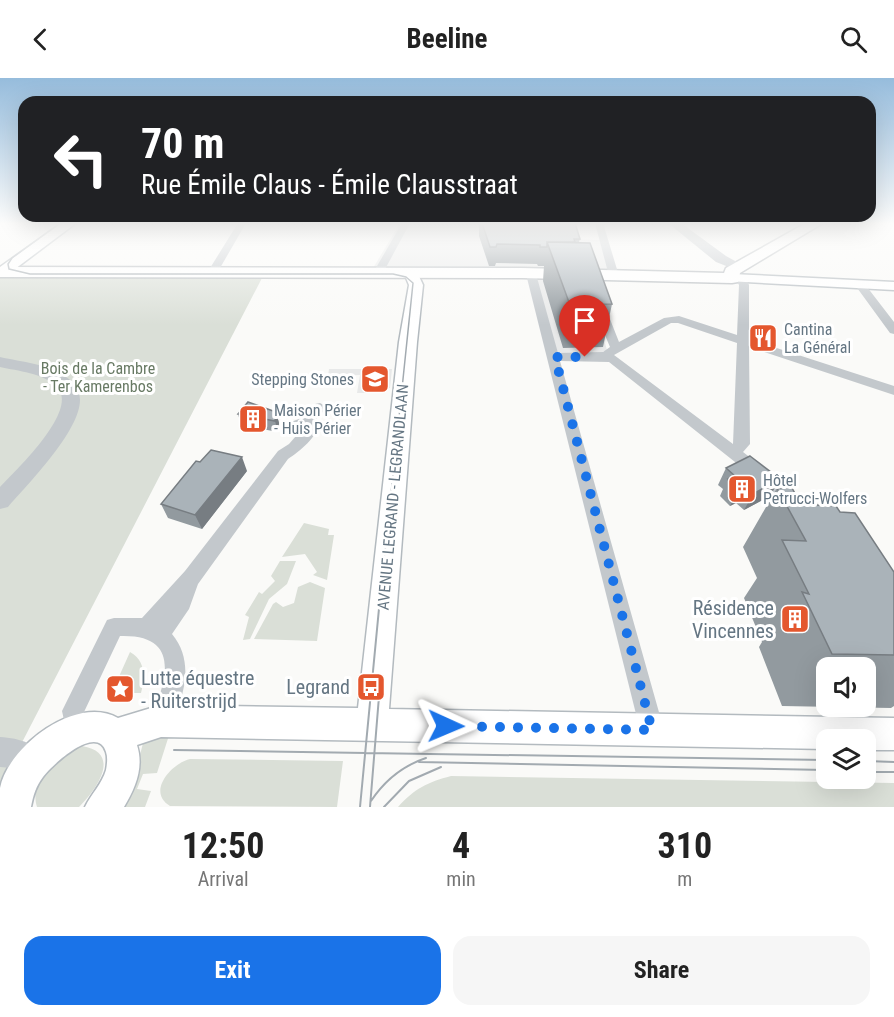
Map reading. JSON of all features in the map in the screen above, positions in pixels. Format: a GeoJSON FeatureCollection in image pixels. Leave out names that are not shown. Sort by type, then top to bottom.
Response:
{"type":"FeatureCollection","features":[{"type":"Feature","properties":{"kind":"main road"},"geometry":{"type":"LineString","coordinates":[[6,270],[18,257]]}},
{"type":"Feature","properties":{"kind":"main road"},"geometry":{"type":"LineString","coordinates":[[6,270],[24,257]]}},
{"type":"Feature","properties":{"kind":"main road"},"geometry":{"type":"LineString","coordinates":[[741,276],[768,257]]}},
{"type":"Feature","properties":{"kind":"main road"},"geometry":{"type":"LineString","coordinates":[[6,270],[531,274],[593,288],[614,276],[741,276],[790,282],[894,286]]}},
{"type":"Feature","properties":{"kind":"main road","name":"AVENUE LEGRAND - LEGRANDLAAN"},"geometry":{"type":"LineString","coordinates":[[372,723],[408,342],[416,285],[411,278],[411,273]]}},
{"type":"Feature","properties":{"kind":"main road"},"geometry":{"type":"LineString","coordinates":[[115,735],[161,721],[894,734]]}},
{"type":"Feature","properties":{"kind":"main road"},"geometry":{"type":"LineString","coordinates":[[9,806],[18,784],[31,763],[48,745],[76,730],[91,727],[105,729],[115,735],[123,747],[124,763],[119,782],[103,807]]}},
{"type":"Feature","properties":{"kind":"street"},"geometry":{"type":"LineString","coordinates":[[212,273],[222,257]]}},
{"type":"Feature","properties":{"kind":"street"},"geometry":{"type":"LineString","coordinates":[[378,273],[387,257]]}},
{"type":"Feature","properties":{"kind":"street"},"geometry":{"type":"LineString","coordinates":[[609,257],[614,276]]}},
{"type":"Feature","properties":{"kind":"street"},"geometry":{"type":"LineString","coordinates":[[718,257],[741,276],[744,285],[742,444],[733,453]]}},
{"type":"Feature","properties":{"kind":"street"},"geometry":{"type":"LineString","coordinates":[[531,274],[555,357],[652,730]]}},
{"type":"Feature","properties":{"kind":"street"},"geometry":{"type":"LineString","coordinates":[[860,285],[894,330]]}},
{"type":"Feature","properties":{"kind":"street"},"geometry":{"type":"LineString","coordinates":[[593,288],[613,343],[618,347]]}},
{"type":"Feature","properties":{"kind":"street"},"geometry":{"type":"LineString","coordinates":[[606,356],[618,347],[673,319],[685,320],[894,391]]}},
{"type":"Feature","properties":{"kind":"street"},"geometry":{"type":"LineString","coordinates":[[555,357],[606,356],[613,359],[809,512]]}},
{"type":"Feature","properties":{"kind":"street"},"geometry":{"type":"LineString","coordinates":[[0,362],[42,373],[58,380],[67,387],[72,396],[72,407],[63,426],[0,501]]}},
{"type":"Feature","properties":{"kind":"street"},"geometry":{"type":"LineString","coordinates":[[153,632],[182,603],[192,577],[283,455],[294,447],[303,427],[320,406]]}},
{"type":"Feature","properties":{"kind":"street"},"geometry":{"type":"LineString","coordinates":[[76,730],[73,711],[114,627],[153,632],[170,648],[175,668],[170,702],[161,721]]}},
{"type":"Feature","properties":{"kind":"street"},"geometry":{"type":"LineString","coordinates":[[0,752],[15,753],[31,763]]}},
{"type":"Feature","properties":{"kind":"shaded area"},"geometry":{"type":"Polygon","coordinates":[[[380,257],[606,257],[612,279],[586,278],[607,350],[598,354],[565,354],[556,351],[536,276],[372,270],[380,257]]]}},
{"type":"Feature","properties":{"kind":"shaded area","name":"Stepping Stones"},"geometry":{"type":"Polygon","coordinates":[[[329,369],[392,369],[390,388],[378,389],[377,393],[357,393],[360,375],[328,376],[329,369]]]}},
{"type":"Feature","properties":{"kind":"green space","name":"Bois de la Cambre - Ter Kamerenbos"},"geometry":{"type":"Polygon","coordinates":[[[0,278],[262,278],[0,785],[0,278]]]}},
{"type":"Feature","properties":{"kind":"green space"},"geometry":{"type":"Polygon","coordinates":[[[304,523],[329,529],[328,535],[334,535],[327,580],[313,575],[317,572],[305,554],[282,557],[304,523]]]}},
{"type":"Feature","properties":{"kind":"green space"},"geometry":{"type":"Polygon","coordinates":[[[280,561],[296,561],[287,584],[269,599],[250,639],[243,640],[249,617],[245,615],[259,592],[262,594],[275,581],[271,576],[280,561]]]}},
{"type":"Feature","properties":{"kind":"green space"},"geometry":{"type":"Polygon","coordinates":[[[310,582],[325,588],[317,641],[254,639],[273,604],[276,602],[283,607],[294,603],[298,587],[310,582]]]}},
{"type":"Feature","properties":{"kind":"green space"},"geometry":{"type":"Polygon","coordinates":[[[130,652],[142,665],[141,693],[127,693],[132,681],[117,681],[130,652]]]}},
{"type":"Feature","properties":{"kind":"green space"},"geometry":{"type":"Polygon","coordinates":[[[172,726],[157,773],[143,774],[137,789],[151,791],[145,807],[119,807],[138,763],[143,743],[172,726]]]}},
{"type":"Feature","properties":{"kind":"green space"},"geometry":{"type":"Polygon","coordinates":[[[82,746],[94,750],[101,756],[104,764],[98,782],[92,791],[79,807],[37,807],[35,796],[37,786],[47,768],[63,755],[82,746]]]}},
{"type":"Feature","properties":{"kind":"green space"},"geometry":{"type":"Polygon","coordinates":[[[190,759],[343,761],[337,807],[170,806],[163,800],[160,793],[161,786],[169,772],[190,759]]]}},
{"type":"Feature","properties":{"kind":"green space"},"geometry":{"type":"Polygon","coordinates":[[[451,776],[816,782],[816,789],[876,789],[876,783],[894,783],[894,807],[398,807],[410,795],[435,781],[451,776]]]}},
{"type":"Feature","properties":{"kind":"building"},"geometry":{"type":"Polygon","coordinates":[[[552,257],[595,257],[612,304],[570,305],[552,257]]]}},
{"type":"Feature","properties":{"kind":"building"},"geometry":{"type":"Polygon","coordinates":[[[248,402],[276,412],[275,421],[238,414],[248,402]]]}},
{"type":"Feature","properties":{"kind":"building"},"geometry":{"type":"Polygon","coordinates":[[[211,450],[242,457],[195,515],[161,504],[196,461],[200,462],[211,450]]]}},
{"type":"Feature","properties":{"kind":"building"},"geometry":{"type":"Polygon","coordinates":[[[750,456],[780,479],[753,494],[744,486],[739,489],[728,479],[735,476],[726,468],[750,456]]]}},
{"type":"Feature","properties":{"kind":"building"},"geometry":{"type":"Polygon","coordinates":[[[777,488],[792,488],[797,497],[813,497],[817,505],[836,506],[840,512],[855,513],[894,572],[894,655],[832,654],[802,592],[809,594],[782,540],[806,541],[777,488]]]}},
{"type":"Feature","properties":{"kind":"tram line"},"geometry":{"type":"LineString","coordinates":[[13,257],[8,264],[9,269],[30,274],[393,274],[406,277],[413,283],[380,600]]}},
{"type":"Feature","properties":{"kind":"tram line"},"geometry":{"type":"LineString","coordinates":[[365,753],[380,598]]}},
{"type":"Feature","properties":{"kind":"tram line"},"geometry":{"type":"LineString","coordinates":[[374,753],[380,684]]}},
{"type":"Feature","properties":{"kind":"tram line"},"geometry":{"type":"LineString","coordinates":[[174,750],[365,753]]}},
{"type":"Feature","properties":{"kind":"tram line"},"geometry":{"type":"LineString","coordinates":[[360,807],[365,753]]}},
{"type":"Feature","properties":{"kind":"tram line"},"geometry":{"type":"LineString","coordinates":[[365,753],[374,753]]}},
{"type":"Feature","properties":{"kind":"tram line"},"geometry":{"type":"LineString","coordinates":[[370,807],[374,753]]}},
{"type":"Feature","properties":{"kind":"tram line"},"geometry":{"type":"LineString","coordinates":[[374,753],[816,760]]}},
{"type":"Feature","properties":{"kind":"tram line"},"geometry":{"type":"LineString","coordinates":[[371,801],[395,775],[409,765],[426,758]]}},
{"type":"Feature","properties":{"kind":"tram line"},"geometry":{"type":"LineString","coordinates":[[876,761],[894,762]]}},
{"type":"Feature","properties":{"kind":"tram line"},"geometry":{"type":"LineString","coordinates":[[419,762],[816,770]]}},
{"type":"Feature","properties":{"kind":"tram line"},"geometry":{"type":"LineString","coordinates":[[384,807],[409,781],[441,767]]}},
{"type":"Feature","properties":{"kind":"tram line"},"geometry":{"type":"LineString","coordinates":[[876,772],[894,772]]}},
{"type":"Feature","properties":{"kind":"place","name":"Cantina La Général"},"geometry":{"type":"Point","coordinates":[763,338]}},
{"type":"Feature","properties":{"kind":"place","name":"Stepping Stones"},"geometry":{"type":"Point","coordinates":[375,379]}},
{"type":"Feature","properties":{"kind":"place","name":"Maison Périer - Huis Périer"},"geometry":{"type":"Point","coordinates":[253,419]}},
{"type":"Feature","properties":{"kind":"place","name":"Hôtel Petrucci-Wolfers"},"geometry":{"type":"Point","coordinates":[742,489]}},
{"type":"Feature","properties":{"kind":"place","name":"Résidence Vincennes"},"geometry":{"type":"Point","coordinates":[795,619]}},
{"type":"Feature","properties":{"kind":"place","name":"Legrand"},"geometry":{"type":"Point","coordinates":[371,687]}},
{"type":"Feature","properties":{"kind":"place","name":"Lutte équestre - Ruiterstrijd"},"geometry":{"type":"Point","coordinates":[120,689]}},
{"type":"Feature","properties":{"kind":"route"},"geometry":{"type":"LineString","coordinates":[[446,726],[652,730],[555,357],[585,357]]}}]}
